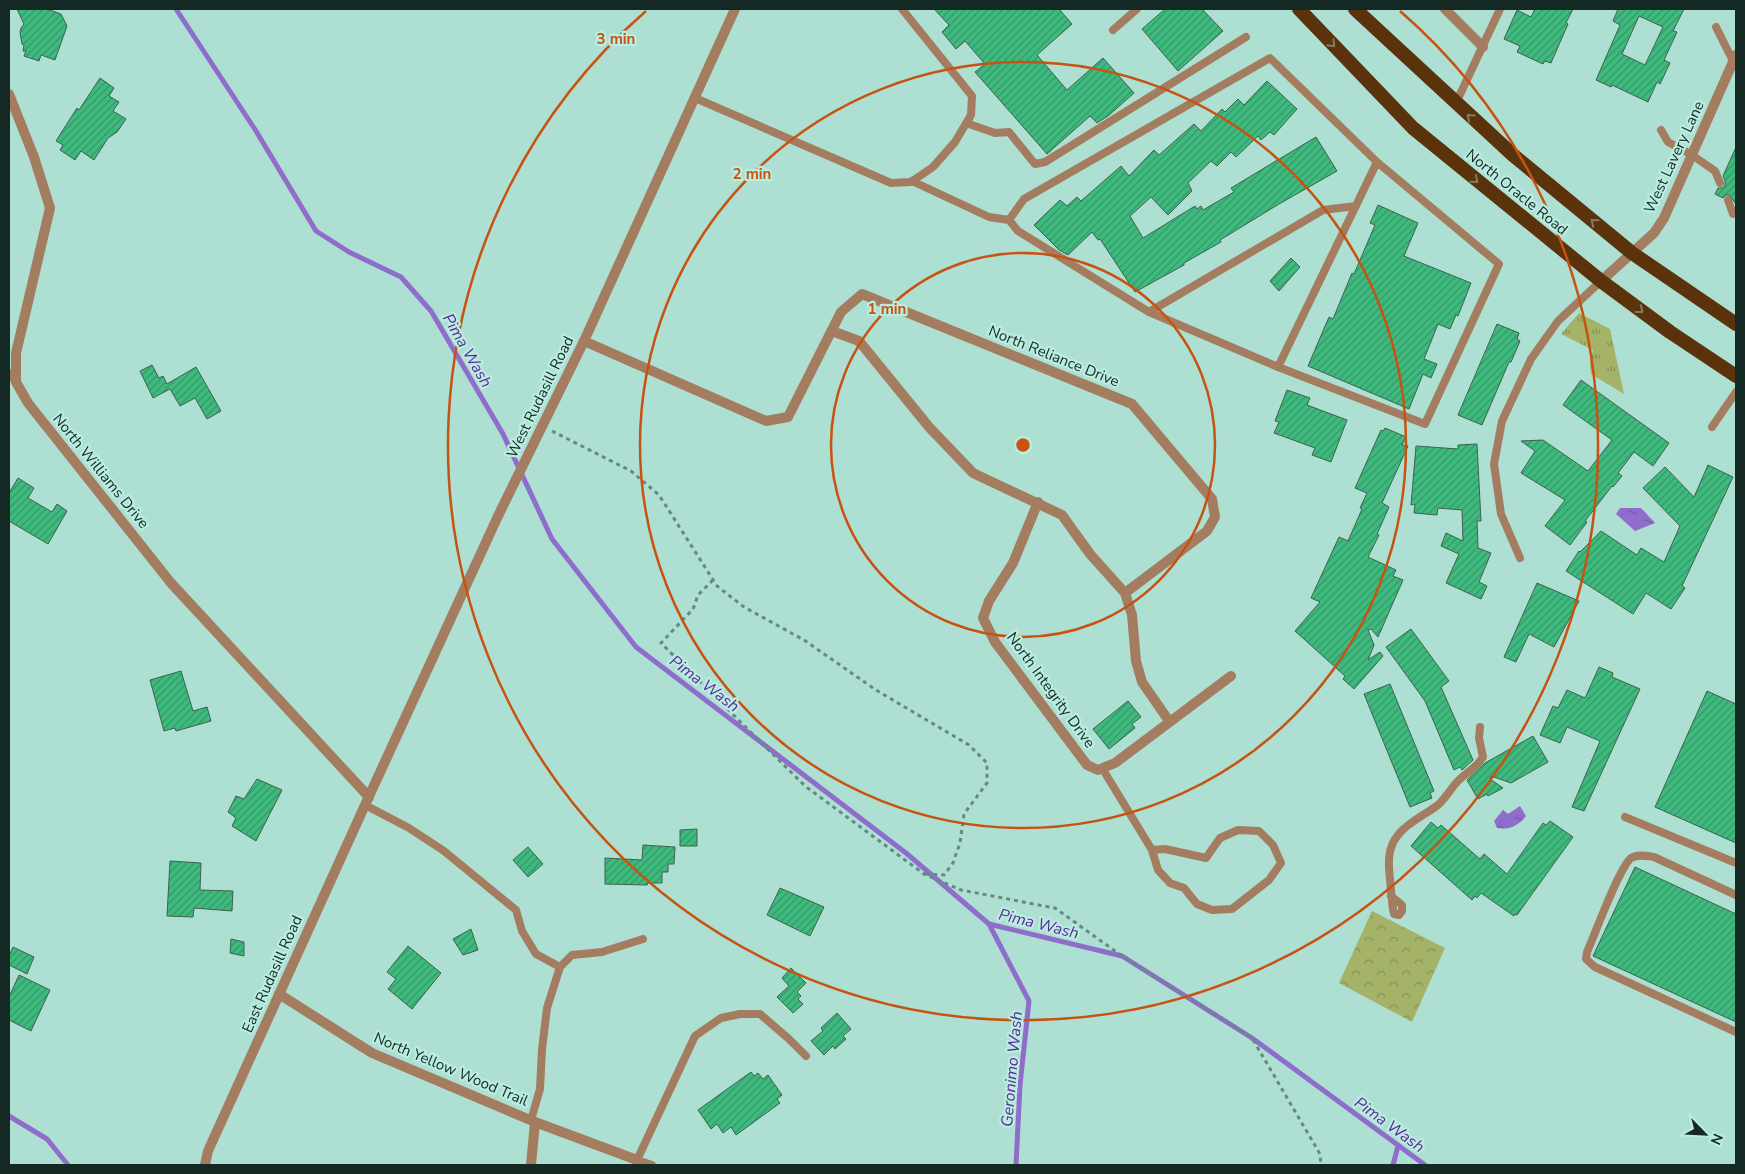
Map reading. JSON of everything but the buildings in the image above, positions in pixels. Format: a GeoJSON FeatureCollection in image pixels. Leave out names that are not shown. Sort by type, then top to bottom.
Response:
{"type":"FeatureCollection","features":[{"type":"Feature","properties":{"kind":"highway","name":"North Oracle Road"},"geometry":{"type":"LineString","coordinates":[[1299,9],[1413,128],[1601,281],[1670,332],[1736,376]]}},
{"type":"Feature","properties":{"kind":"highway","name":"North Oracle Road"},"geometry":{"type":"LineString","coordinates":[[1355,9],[1513,155],[1632,253],[1736,324]]}},
{"type":"Feature","properties":{"kind":"street","name":"West Rudasill Road"},"geometry":{"type":"LineString","coordinates":[[367,801],[498,516],[584,341],[735,9]]}},
{"type":"Feature","properties":{"kind":"street"},"geometry":{"type":"LineString","coordinates":[[1445,9],[1484,47]]}},
{"type":"Feature","properties":{"kind":"street","name":"West Lavery Lane"},"geometry":{"type":"LineString","coordinates":[[1601,281],[1654,233],[1664,218],[1735,58]]}},
{"type":"Feature","properties":{"kind":"street"},"geometry":{"type":"LineString","coordinates":[[9,94],[34,157],[50,208],[16,353],[16,382]]}},
{"type":"Feature","properties":{"kind":"street","name":"North Reliance Drive"},"geometry":{"type":"LineString","coordinates":[[832,331],[841,312],[862,294],[1132,404],[1212,499],[1215,517],[1207,531],[1125,593]]}},
{"type":"Feature","properties":{"kind":"street"},"geometry":{"type":"LineString","coordinates":[[584,341],[766,421],[788,417],[832,331],[859,341],[929,427],[973,473],[1038,502],[1062,515],[1090,554],[1125,593],[1132,615],[1136,661],[1142,682],[1169,721]]}},
{"type":"Feature","properties":{"kind":"street","name":"North Williams Drive"},"geometry":{"type":"LineString","coordinates":[[16,382],[28,403],[171,583],[367,801]]}},
{"type":"Feature","properties":{"kind":"street","name":"North Integrity Drive"},"geometry":{"type":"LineString","coordinates":[[1038,502],[1014,563],[989,601],[983,618],[995,642],[1086,765],[1098,770],[1102,768]]}},
{"type":"Feature","properties":{"kind":"street"},"geometry":{"type":"LineString","coordinates":[[1102,768],[1115,763],[1231,676]]}},
{"type":"Feature","properties":{"kind":"street","name":"East Rudasill Road"},"geometry":{"type":"LineString","coordinates":[[205,1165],[208,1151],[367,801]]}},
{"type":"Feature","properties":{"kind":"street","name":"North Yellow Wood Trail"},"geometry":{"type":"LineString","coordinates":[[279,994],[372,1054],[533,1121],[637,1160]]}},
{"type":"Feature","properties":{"kind":"street"},"geometry":{"type":"LineString","coordinates":[[531,1165],[533,1121]]}},
{"type":"Feature","properties":{"kind":"lane"},"geometry":{"type":"LineString","coordinates":[[695,98],[891,183],[912,181],[933,167],[955,142],[971,115],[972,96],[902,9]]}},
{"type":"Feature","properties":{"kind":"lane"},"geometry":{"type":"LineString","coordinates":[[1113,30],[1137,9]]}},
{"type":"Feature","properties":{"kind":"lane"},"geometry":{"type":"LineString","coordinates":[[1456,103],[1484,47],[1500,9]]}},
{"type":"Feature","properties":{"kind":"lane"},"geometry":{"type":"LineString","coordinates":[[1716,27],[1735,58]]}},
{"type":"Feature","properties":{"kind":"lane"},"geometry":{"type":"LineString","coordinates":[[966,123],[995,133],[1009,132],[1035,164],[1045,162],[1246,37]]}},
{"type":"Feature","properties":{"kind":"lane"},"geometry":{"type":"LineString","coordinates":[[912,181],[989,217],[1009,220],[1018,231],[1149,312],[1278,367],[1425,424],[1499,264],[1377,162],[1270,58],[1024,199],[1009,220]]}},
{"type":"Feature","properties":{"kind":"lane"},"geometry":{"type":"LineString","coordinates":[[1661,130],[1668,142],[1692,155],[1715,171],[1720,184]]}},
{"type":"Feature","properties":{"kind":"lane"},"geometry":{"type":"LineString","coordinates":[[1278,367],[1377,162]]}},
{"type":"Feature","properties":{"kind":"lane"},"geometry":{"type":"LineString","coordinates":[[1728,200],[1733,214]]}},
{"type":"Feature","properties":{"kind":"lane"},"geometry":{"type":"LineString","coordinates":[[1149,312],[1324,210],[1356,206]]}},
{"type":"Feature","properties":{"kind":"lane"},"geometry":{"type":"LineString","coordinates":[[1520,558],[1501,514],[1494,464],[1502,421],[1531,359],[1547,336],[1558,321],[1601,281]]}},
{"type":"Feature","properties":{"kind":"lane"},"geometry":{"type":"LineString","coordinates":[[9,373],[16,382]]}},
{"type":"Feature","properties":{"kind":"lane"},"geometry":{"type":"LineString","coordinates":[[1712,428],[1736,392]]}},
{"type":"Feature","properties":{"kind":"lane"},"geometry":{"type":"LineString","coordinates":[[1392,896],[1388,867],[1389,854],[1397,835],[1440,804],[1455,784],[1479,764],[1483,757],[1479,738],[1480,727]]}},
{"type":"Feature","properties":{"kind":"lane"},"geometry":{"type":"LineString","coordinates":[[1102,768],[1152,850],[1158,870],[1170,883],[1184,888],[1197,904],[1212,910],[1232,909],[1269,880],[1282,863],[1274,845],[1259,831],[1238,830],[1220,838],[1206,858],[1165,849],[1152,850]]}},
{"type":"Feature","properties":{"kind":"lane"},"geometry":{"type":"LineString","coordinates":[[367,801],[444,851],[516,910],[522,931],[536,954],[560,967]]}},
{"type":"Feature","properties":{"kind":"lane"},"geometry":{"type":"LineString","coordinates":[[1625,817],[1736,863]]}},
{"type":"Feature","properties":{"kind":"lane"},"geometry":{"type":"LineString","coordinates":[[1736,894],[1654,857],[1641,855],[1632,858],[1622,870],[1587,952],[1586,959],[1594,967],[1736,1032]]}},
{"type":"Feature","properties":{"kind":"lane"},"geometry":{"type":"LineString","coordinates":[[533,1121],[540,1089],[547,1008],[560,967],[572,955],[602,952],[643,939]]}},
{"type":"Feature","properties":{"kind":"lane"},"geometry":{"type":"LineString","coordinates":[[652,1165],[637,1160],[695,1036],[721,1018],[740,1014],[760,1014],[806,1056]]}},
{"type":"Feature","properties":{"kind":"path"},"geometry":{"type":"LineString","coordinates":[[543,426],[632,471],[659,495],[717,586],[744,607],[804,640],[876,690],[969,745],[987,763],[987,783],[964,814],[960,843],[953,863],[944,876],[924,874]]}},
{"type":"Feature","properties":{"kind":"path"},"geometry":{"type":"LineString","coordinates":[[713,580],[698,595],[693,609],[661,643],[805,786],[924,874],[961,890],[1056,908],[1122,956],[1252,1038],[1320,1154],[1321,1165]]}},
{"type":"Feature","properties":{"kind":"green space"},"geometry":{"type":"Polygon","coordinates":[[[1579,313],[1610,329],[1624,394],[1591,374],[1590,364],[1593,350],[1561,334],[1579,313]]]}},
{"type":"Feature","properties":{"kind":"green space"},"geometry":{"type":"Polygon","coordinates":[[[1372,911],[1445,948],[1412,1022],[1339,983],[1372,911]]]}},
{"type":"Feature","properties":{"kind":"water"},"geometry":{"type":"Polygon","coordinates":[[[1620,508],[1641,508],[1655,523],[1635,531],[1616,514],[1620,508]]]}},
{"type":"Feature","properties":{"kind":"water"},"geometry":{"type":"Polygon","coordinates":[[[1520,806],[1526,816],[1517,825],[1510,828],[1497,828],[1494,821],[1503,810],[1508,814],[1520,806]]]}},
{"type":"Feature","properties":{"kind":"waterway","name":"Pima Wash"},"geometry":{"type":"LineString","coordinates":[[176,9],[256,131],[316,231],[349,252],[401,277],[431,311],[503,434],[552,539],[636,647],[906,853],[989,924],[1122,956],[1252,1038],[1425,1165]]}},
{"type":"Feature","properties":{"kind":"waterway","name":"Geronimo Wash"},"geometry":{"type":"LineString","coordinates":[[989,924],[1029,1001],[1020,1085],[1016,1165]]}},
{"type":"Feature","properties":{"kind":"waterway"},"geometry":{"type":"LineString","coordinates":[[9,1116],[47,1139],[68,1165]]}},
{"type":"Feature","properties":{"kind":"waterway"},"geometry":{"type":"LineString","coordinates":[[1393,1165],[1398,1146]]}}]}
